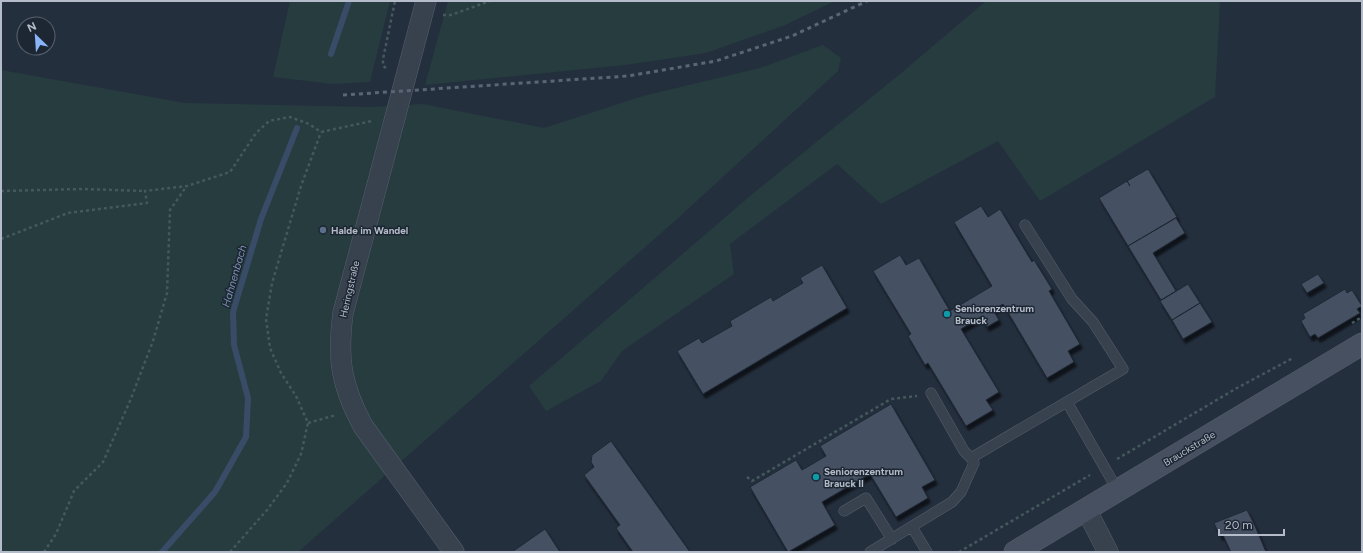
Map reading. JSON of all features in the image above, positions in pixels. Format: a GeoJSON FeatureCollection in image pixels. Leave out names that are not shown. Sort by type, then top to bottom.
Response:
{"type":"FeatureCollection","features":[{"type":"Feature","properties":{"kind":"main road","name":"Brauckstraße"},"geometry":{"type":"LineString","coordinates":[[1015,552],[1362,344]]}},
{"type":"Feature","properties":{"kind":"street","name":"Heringstraße"},"geometry":{"type":"LineString","coordinates":[[425,7],[343,313],[340,338],[341,362],[344,386],[363,426],[454,552]]}},
{"type":"Feature","properties":{"kind":"street"},"geometry":{"type":"LineString","coordinates":[[1086,509],[1108,552]]}},
{"type":"Feature","properties":{"kind":"lane"},"geometry":{"type":"LineString","coordinates":[[971,458],[1123,369],[1093,322],[1072,299],[1025,225]]}},
{"type":"Feature","properties":{"kind":"lane"},"geometry":{"type":"LineString","coordinates":[[870,552],[952,502],[961,492],[974,463],[964,451],[931,393]]}},
{"type":"Feature","properties":{"kind":"lane"},"geometry":{"type":"LineString","coordinates":[[1067,402],[1118,491]]}},
{"type":"Feature","properties":{"kind":"lane"},"geometry":{"type":"LineString","coordinates":[[844,511],[866,498],[892,539]]}},
{"type":"Feature","properties":{"kind":"lane"},"geometry":{"type":"LineString","coordinates":[[912,527],[927,552]]}},
{"type":"Feature","properties":{"kind":"path"},"geometry":{"type":"LineString","coordinates":[[385,74],[387,68],[383,66],[382,59],[395,1]]}},
{"type":"Feature","properties":{"kind":"path"},"geometry":{"type":"LineString","coordinates":[[425,7],[451,15],[490,1]]}},
{"type":"Feature","properties":{"kind":"path"},"geometry":{"type":"LineString","coordinates":[[1,191],[82,189],[145,190],[187,186],[230,172],[256,133],[269,121],[290,117],[309,124],[321,132],[372,122],[374,115]]}},
{"type":"Feature","properties":{"kind":"path"},"geometry":{"type":"LineString","coordinates":[[230,552],[267,510],[287,483],[301,454],[308,423],[296,396],[281,373],[270,348],[266,319],[272,283],[301,186],[321,132]]}},
{"type":"Feature","properties":{"kind":"path"},"geometry":{"type":"LineString","coordinates":[[44,552],[56,534],[74,491],[103,462],[148,355],[167,293],[170,210],[187,186]]}},
{"type":"Feature","properties":{"kind":"path"},"geometry":{"type":"LineString","coordinates":[[1,239],[68,213],[147,203],[145,190]]}},
{"type":"Feature","properties":{"kind":"path"},"geometry":{"type":"LineString","coordinates":[[1349,325],[1362,317]]}},
{"type":"Feature","properties":{"kind":"path"},"geometry":{"type":"LineString","coordinates":[[959,552],[1237,388],[1298,355]]}},
{"type":"Feature","properties":{"kind":"path"},"geometry":{"type":"LineString","coordinates":[[747,477],[752,481],[890,399],[927,395],[931,393]]}},
{"type":"Feature","properties":{"kind":"path"},"geometry":{"type":"LineString","coordinates":[[308,423],[330,417]]}},
{"type":"Feature","properties":{"kind":"green space"},"geometry":{"type":"Polygon","coordinates":[[[290,1],[390,1],[370,82],[333,84],[273,77],[290,1]]]}},
{"type":"Feature","properties":{"kind":"green space"},"geometry":{"type":"Polygon","coordinates":[[[448,1],[835,1],[785,25],[706,53],[625,65],[425,85],[448,1]]]}},
{"type":"Feature","properties":{"kind":"green space"},"geometry":{"type":"Polygon","coordinates":[[[986,1],[1220,1],[1215,97],[1040,201],[998,141],[881,204],[837,164],[730,244],[734,274],[622,351],[601,381],[546,411],[529,386],[750,196],[900,74],[986,1]]]}},
{"type":"Feature","properties":{"kind":"green space"},"geometry":{"type":"Polygon","coordinates":[[[823,45],[841,58],[838,71],[676,220],[298,552],[1,552],[1,70],[185,103],[370,107],[423,104],[544,128],[643,96],[760,68],[823,45]]]}},
{"type":"Feature","properties":{"kind":"building"},"geometry":{"type":"Polygon","coordinates":[[[1148,169],[1177,217],[1128,246],[1099,198],[1148,169]]]}},
{"type":"Feature","properties":{"kind":"building","name":"Seniorenzentrum Brauck"},"geometry":{"type":"Polygon","coordinates":[[[981,206],[988,217],[1000,209],[1032,262],[1034,260],[1052,289],[1049,291],[1080,344],[1068,351],[1074,362],[1047,378],[1003,304],[993,310],[999,320],[987,327],[981,317],[961,329],[999,392],[986,400],[993,410],[966,426],[928,363],[925,365],[908,336],[911,334],[873,271],[900,255],[906,265],[919,258],[950,311],[992,286],[954,222],[981,206]]]}},
{"type":"Feature","properties":{"kind":"building"},"geometry":{"type":"Polygon","coordinates":[[[1176,218],[1185,233],[1153,253],[1176,291],[1161,300],[1128,246],[1176,218]]]}},
{"type":"Feature","properties":{"kind":"building"},"geometry":{"type":"Polygon","coordinates":[[[822,265],[847,308],[703,394],[677,351],[699,338],[702,343],[732,326],[730,321],[771,297],[773,301],[803,283],[800,278],[822,265]]]}},
{"type":"Feature","properties":{"kind":"building"},"geometry":{"type":"Polygon","coordinates":[[[1318,274],[1324,283],[1307,293],[1301,284],[1318,274]]]}},
{"type":"Feature","properties":{"kind":"building"},"geometry":{"type":"Polygon","coordinates":[[[1188,284],[1200,303],[1172,320],[1160,301],[1188,284]]]}},
{"type":"Feature","properties":{"kind":"building"},"geometry":{"type":"Polygon","coordinates":[[[1345,289],[1347,293],[1352,290],[1362,306],[1357,309],[1360,313],[1318,338],[1315,334],[1310,337],[1301,321],[1305,318],[1303,314],[1345,289]]]}},
{"type":"Feature","properties":{"kind":"building"},"geometry":{"type":"Polygon","coordinates":[[[1200,303],[1212,322],[1183,339],[1172,320],[1200,303]]]}},
{"type":"Feature","properties":{"kind":"building","name":"Seniorenzentrum Brauck II"},"geometry":{"type":"Polygon","coordinates":[[[891,404],[935,480],[922,487],[928,498],[896,517],[870,474],[822,502],[835,525],[788,552],[750,487],[796,460],[802,470],[826,456],[820,446],[891,404]]]}},
{"type":"Feature","properties":{"kind":"building"},"geometry":{"type":"Polygon","coordinates":[[[611,441],[690,552],[633,552],[616,528],[620,525],[584,475],[594,467],[591,462],[592,455],[611,441]]]}},
{"type":"Feature","properties":{"kind":"building"},"geometry":{"type":"Polygon","coordinates":[[[1247,510],[1266,552],[1231,552],[1223,535],[1220,536],[1214,523],[1247,510]]]}},
{"type":"Feature","properties":{"kind":"building"},"geometry":{"type":"Polygon","coordinates":[[[545,529],[560,552],[512,552],[545,529]]]}},
{"type":"Feature","properties":{"kind":"waterway","name":"Hahnenbach"},"geometry":{"type":"LineString","coordinates":[[331,54],[349,1]]}},
{"type":"Feature","properties":{"kind":"waterway","name":"Hahnenbach"},"geometry":{"type":"LineString","coordinates":[[162,552],[215,492],[246,437],[248,398],[234,345],[233,312],[261,219],[297,128]]}},
{"type":"Feature","properties":{"kind":"railway"},"geometry":{"type":"LineString","coordinates":[[343,95],[628,76],[716,61],[792,36],[867,1]]}},
{"type":"Feature","properties":{"kind":"place","name":"Halde im Wandel"},"geometry":{"type":"Point","coordinates":[323,230]}},
{"type":"Feature","properties":{"kind":"place","name":"Seniorenzentrum Brauck"},"geometry":{"type":"Point","coordinates":[947,314]}},
{"type":"Feature","properties":{"kind":"place","name":"Seniorenzentrum Brauck II"},"geometry":{"type":"Point","coordinates":[816,477]}}]}
